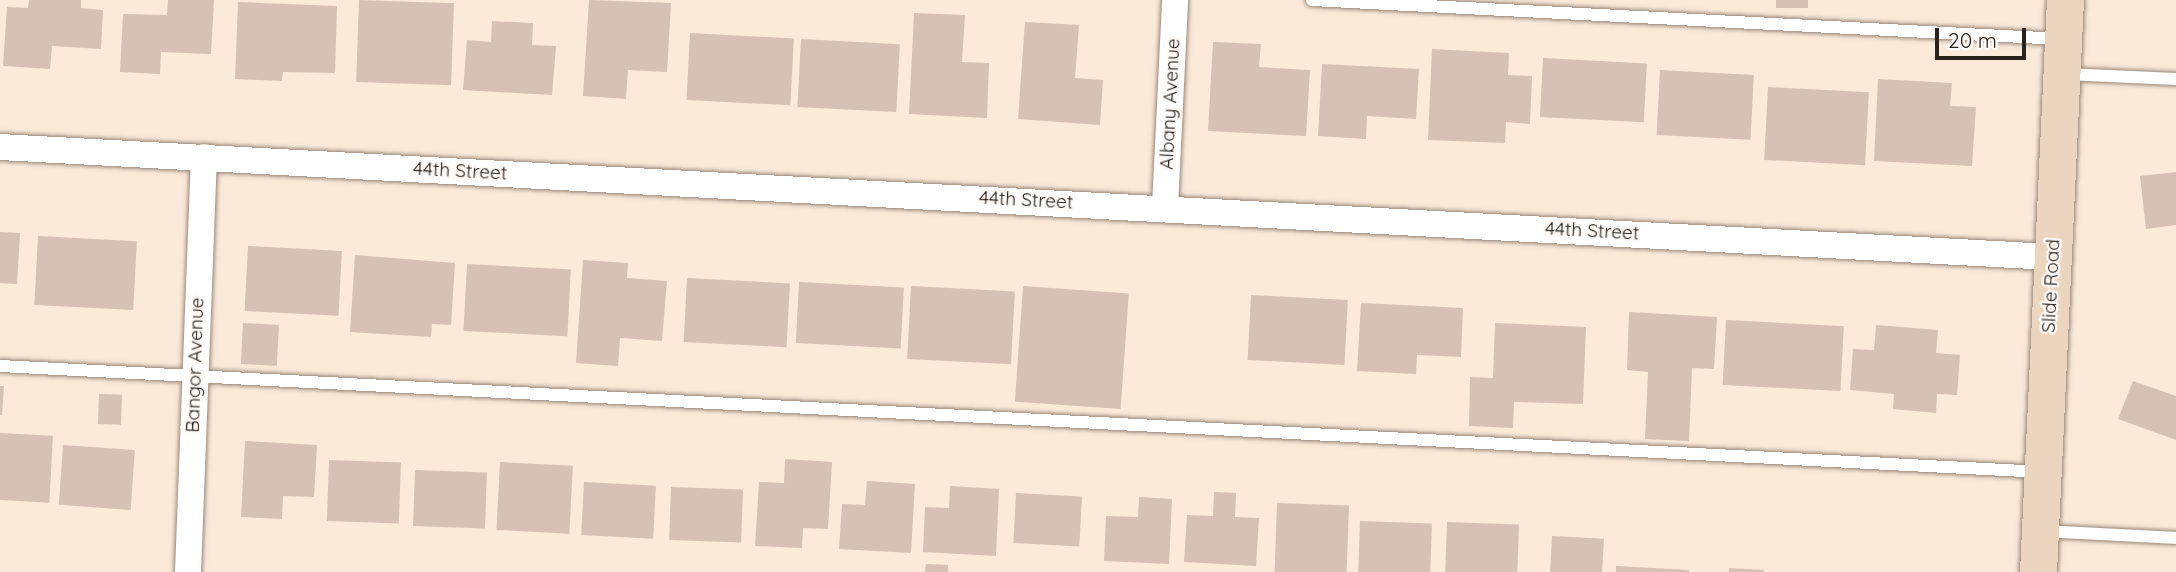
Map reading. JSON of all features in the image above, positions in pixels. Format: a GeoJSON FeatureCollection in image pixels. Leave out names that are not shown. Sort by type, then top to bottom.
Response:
{"type":"FeatureCollection","features":[{"type":"Feature","properties":{"kind":"main road","name":"Slide Road"},"geometry":{"type":"LineString","coordinates":[[2038,572],[2065,0]]}},
{"type":"Feature","properties":{"kind":"street","name":"Albany Avenue"},"geometry":{"type":"LineString","coordinates":[[1165,208],[1175,0]]}},
{"type":"Feature","properties":{"kind":"street","name":"44th Street"},"geometry":{"type":"LineString","coordinates":[[0,147],[2052,257]]}},
{"type":"Feature","properties":{"kind":"street","name":"Bangor Avenue"},"geometry":{"type":"LineString","coordinates":[[188,572],[204,157]]}},
{"type":"Feature","properties":{"kind":"lane"},"geometry":{"type":"LineString","coordinates":[[1312,0],[2062,56],[2176,79]]}},
{"type":"Feature","properties":{"kind":"lane"},"geometry":{"type":"LineString","coordinates":[[0,366],[2042,472]]}},
{"type":"Feature","properties":{"kind":"lane"},"geometry":{"type":"LineString","coordinates":[[2040,531],[2176,538]]}},
{"type":"Feature","properties":{"kind":"building"},"geometry":{"type":"Polygon","coordinates":[[[29,0],[81,0],[81,8],[103,10],[101,49],[52,46],[50,69],[3,66],[7,7],[28,8],[29,0]]]}},
{"type":"Feature","properties":{"kind":"building"},"geometry":{"type":"Polygon","coordinates":[[[168,0],[214,0],[211,54],[161,52],[160,74],[120,72],[123,14],[167,15],[168,0]]]}},
{"type":"Feature","properties":{"kind":"building"},"geometry":{"type":"Polygon","coordinates":[[[359,0],[454,3],[451,85],[356,82],[359,0]]]}},
{"type":"Feature","properties":{"kind":"building"},"geometry":{"type":"Polygon","coordinates":[[[589,0],[671,3],[667,72],[628,70],[626,99],[583,96],[589,0]]]}},
{"type":"Feature","properties":{"kind":"building"},"geometry":{"type":"Polygon","coordinates":[[[1776,0],[1808,0],[1808,8],[1776,8],[1776,0]]]}},
{"type":"Feature","properties":{"kind":"building"},"geometry":{"type":"Polygon","coordinates":[[[238,2],[337,6],[335,73],[283,72],[282,81],[235,79],[238,2]]]}},
{"type":"Feature","properties":{"kind":"building"},"geometry":{"type":"Polygon","coordinates":[[[914,13],[965,15],[962,62],[989,63],[987,118],[909,114],[914,13]]]}},
{"type":"Feature","properties":{"kind":"building"},"geometry":{"type":"Polygon","coordinates":[[[492,21],[533,23],[532,45],[556,46],[552,95],[463,90],[467,40],[491,42],[492,21]]]}},
{"type":"Feature","properties":{"kind":"building"},"geometry":{"type":"Polygon","coordinates":[[[1025,22],[1079,25],[1075,78],[1103,80],[1100,125],[1018,119],[1025,22]]]}},
{"type":"Feature","properties":{"kind":"building"},"geometry":{"type":"Polygon","coordinates":[[[690,33],[794,38],[790,105],[686,100],[690,33]]]}},
{"type":"Feature","properties":{"kind":"building"},"geometry":{"type":"Polygon","coordinates":[[[801,39],[900,44],[896,112],[797,107],[801,39]]]}},
{"type":"Feature","properties":{"kind":"building"},"geometry":{"type":"Polygon","coordinates":[[[1213,42],[1261,44],[1259,67],[1310,70],[1306,136],[1208,131],[1213,42]]]}},
{"type":"Feature","properties":{"kind":"building"},"geometry":{"type":"Polygon","coordinates":[[[1432,49],[1509,53],[1508,75],[1532,76],[1530,124],[1506,122],[1505,143],[1428,140],[1432,49]]]}},
{"type":"Feature","properties":{"kind":"building"},"geometry":{"type":"Polygon","coordinates":[[[1543,58],[1647,63],[1644,122],[1540,117],[1543,58]]]}},
{"type":"Feature","properties":{"kind":"building"},"geometry":{"type":"Polygon","coordinates":[[[1322,64],[1419,69],[1416,119],[1367,116],[1366,139],[1318,136],[1322,64]]]}},
{"type":"Feature","properties":{"kind":"building"},"geometry":{"type":"Polygon","coordinates":[[[1660,70],[1754,75],[1750,140],[1657,135],[1660,70]]]}},
{"type":"Feature","properties":{"kind":"building"},"geometry":{"type":"Polygon","coordinates":[[[1878,79],[1952,83],[1950,106],[1976,107],[1972,166],[1874,161],[1878,79]]]}},
{"type":"Feature","properties":{"kind":"building"},"geometry":{"type":"Polygon","coordinates":[[[1768,87],[1869,92],[1865,165],[1764,160],[1768,87]]]}},
{"type":"Feature","properties":{"kind":"building"},"geometry":{"type":"Polygon","coordinates":[[[2176,172],[2176,225],[2146,229],[2140,176],[2176,172]]]}},
{"type":"Feature","properties":{"kind":"building"},"geometry":{"type":"Polygon","coordinates":[[[0,232],[20,233],[17,284],[0,283],[0,232]]]}},
{"type":"Feature","properties":{"kind":"building"},"geometry":{"type":"Polygon","coordinates":[[[38,236],[137,241],[133,310],[34,305],[38,236]]]}},
{"type":"Feature","properties":{"kind":"building"},"geometry":{"type":"Polygon","coordinates":[[[248,246],[342,251],[338,316],[245,311],[248,246]]]}},
{"type":"Feature","properties":{"kind":"building"},"geometry":{"type":"Polygon","coordinates":[[[355,255],[455,263],[451,325],[432,324],[431,337],[350,332],[355,255]]]}},
{"type":"Feature","properties":{"kind":"building"},"geometry":{"type":"Polygon","coordinates":[[[583,260],[628,263],[627,278],[667,281],[662,341],[620,338],[618,366],[576,363],[583,260]]]}},
{"type":"Feature","properties":{"kind":"building"},"geometry":{"type":"Polygon","coordinates":[[[467,264],[571,269],[567,336],[463,331],[467,264]]]}},
{"type":"Feature","properties":{"kind":"building"},"geometry":{"type":"Polygon","coordinates":[[[687,278],[790,283],[787,347],[684,342],[687,278]]]}},
{"type":"Feature","properties":{"kind":"building"},"geometry":{"type":"Polygon","coordinates":[[[799,282],[904,287],[901,348],[796,343],[799,282]]]}},
{"type":"Feature","properties":{"kind":"building"},"geometry":{"type":"Polygon","coordinates":[[[911,286],[1015,291],[1011,364],[907,359],[911,286]]]}},
{"type":"Feature","properties":{"kind":"building"},"geometry":{"type":"Polygon","coordinates":[[[1023,286],[1129,293],[1121,409],[1015,402],[1023,286]]]}},
{"type":"Feature","properties":{"kind":"building"},"geometry":{"type":"Polygon","coordinates":[[[1251,295],[1348,300],[1344,365],[1248,360],[1251,295]]]}},
{"type":"Feature","properties":{"kind":"building"},"geometry":{"type":"Polygon","coordinates":[[[1361,303],[1463,308],[1461,357],[1417,355],[1416,374],[1357,371],[1361,303]]]}},
{"type":"Feature","properties":{"kind":"building"},"geometry":{"type":"Polygon","coordinates":[[[1629,312],[1717,317],[1714,369],[1692,368],[1689,441],[1645,439],[1648,372],[1627,370],[1629,312]]]}},
{"type":"Feature","properties":{"kind":"building"},"geometry":{"type":"Polygon","coordinates":[[[1726,320],[1844,326],[1840,391],[1723,385],[1726,320]]]}},
{"type":"Feature","properties":{"kind":"building"},"geometry":{"type":"Polygon","coordinates":[[[243,323],[279,325],[277,366],[241,364],[243,323]]]}},
{"type":"Feature","properties":{"kind":"building"},"geometry":{"type":"Polygon","coordinates":[[[1495,323],[1586,327],[1583,404],[1514,402],[1513,428],[1469,426],[1470,377],[1493,378],[1495,323]]]}},
{"type":"Feature","properties":{"kind":"building"},"geometry":{"type":"Polygon","coordinates":[[[1876,325],[1938,330],[1936,353],[1960,355],[1957,395],[1937,394],[1936,413],[1893,409],[1894,394],[1850,390],[1853,349],[1874,350],[1876,325]]]}},
{"type":"Feature","properties":{"kind":"building"},"geometry":{"type":"Polygon","coordinates":[[[2133,381],[2176,396],[2176,440],[2118,419],[2133,381]]]}},
{"type":"Feature","properties":{"kind":"building"},"geometry":{"type":"Polygon","coordinates":[[[0,386],[4,386],[2,415],[0,415],[0,386]]]}},
{"type":"Feature","properties":{"kind":"building"},"geometry":{"type":"Polygon","coordinates":[[[99,394],[122,395],[121,425],[98,424],[99,394]]]}},
{"type":"Feature","properties":{"kind":"building"},"geometry":{"type":"Polygon","coordinates":[[[0,433],[53,436],[49,503],[0,500],[0,433]]]}},
{"type":"Feature","properties":{"kind":"building"},"geometry":{"type":"Polygon","coordinates":[[[245,441],[317,445],[314,497],[283,496],[282,519],[241,517],[245,441]]]}},
{"type":"Feature","properties":{"kind":"building"},"geometry":{"type":"Polygon","coordinates":[[[63,445],[135,450],[131,510],[59,505],[63,445]]]}},
{"type":"Feature","properties":{"kind":"building"},"geometry":{"type":"Polygon","coordinates":[[[785,459],[832,462],[828,529],[803,528],[802,548],[755,546],[759,482],[784,483],[785,459]]]}},
{"type":"Feature","properties":{"kind":"building"},"geometry":{"type":"Polygon","coordinates":[[[329,460],[401,463],[399,523],[327,521],[329,460]]]}},
{"type":"Feature","properties":{"kind":"building"},"geometry":{"type":"Polygon","coordinates":[[[500,462],[573,466],[569,534],[496,530],[500,462]]]}},
{"type":"Feature","properties":{"kind":"building"},"geometry":{"type":"Polygon","coordinates":[[[415,470],[487,473],[485,528],[413,526],[415,470]]]}},
{"type":"Feature","properties":{"kind":"building"},"geometry":{"type":"Polygon","coordinates":[[[867,481],[915,484],[911,553],[839,549],[842,504],[865,505],[867,481]]]}},
{"type":"Feature","properties":{"kind":"building"},"geometry":{"type":"Polygon","coordinates":[[[584,482],[656,486],[653,539],[581,535],[584,482]]]}},
{"type":"Feature","properties":{"kind":"building"},"geometry":{"type":"Polygon","coordinates":[[[950,486],[999,489],[996,556],[923,552],[925,507],[949,508],[950,486]]]}},
{"type":"Feature","properties":{"kind":"building"},"geometry":{"type":"Polygon","coordinates":[[[671,487],[743,490],[741,542],[669,540],[671,487]]]}},
{"type":"Feature","properties":{"kind":"building"},"geometry":{"type":"Polygon","coordinates":[[[1214,492],[1236,493],[1235,517],[1259,518],[1256,566],[1184,562],[1187,515],[1213,516],[1214,492]]]}},
{"type":"Feature","properties":{"kind":"building"},"geometry":{"type":"Polygon","coordinates":[[[1016,493],[1082,496],[1079,546],[1013,543],[1016,493]]]}},
{"type":"Feature","properties":{"kind":"building"},"geometry":{"type":"Polygon","coordinates":[[[1139,497],[1172,499],[1169,564],[1104,561],[1106,516],[1138,517],[1139,497]]]}},
{"type":"Feature","properties":{"kind":"building"},"geometry":{"type":"Polygon","coordinates":[[[1277,503],[1349,506],[1347,572],[1275,572],[1277,503]]]}},
{"type":"Feature","properties":{"kind":"building"},"geometry":{"type":"Polygon","coordinates":[[[1360,521],[1432,524],[1430,572],[1358,572],[1360,521]]]}},
{"type":"Feature","properties":{"kind":"building"},"geometry":{"type":"Polygon","coordinates":[[[1447,522],[1519,525],[1517,572],[1445,572],[1447,522]]]}},
{"type":"Feature","properties":{"kind":"building"},"geometry":{"type":"Polygon","coordinates":[[[1552,536],[1604,539],[1602,572],[1550,572],[1552,536]]]}},
{"type":"Feature","properties":{"kind":"building"},"geometry":{"type":"Polygon","coordinates":[[[926,564],[948,565],[948,572],[925,572],[926,564]]]}},
{"type":"Feature","properties":{"kind":"building"},"geometry":{"type":"Polygon","coordinates":[[[1616,566],[1689,570],[1689,572],[1616,572],[1616,566]]]}},
{"type":"Feature","properties":{"kind":"building"},"geometry":{"type":"Polygon","coordinates":[[[1729,568],[1764,570],[1764,572],[1729,572],[1729,568]]]}}]}
